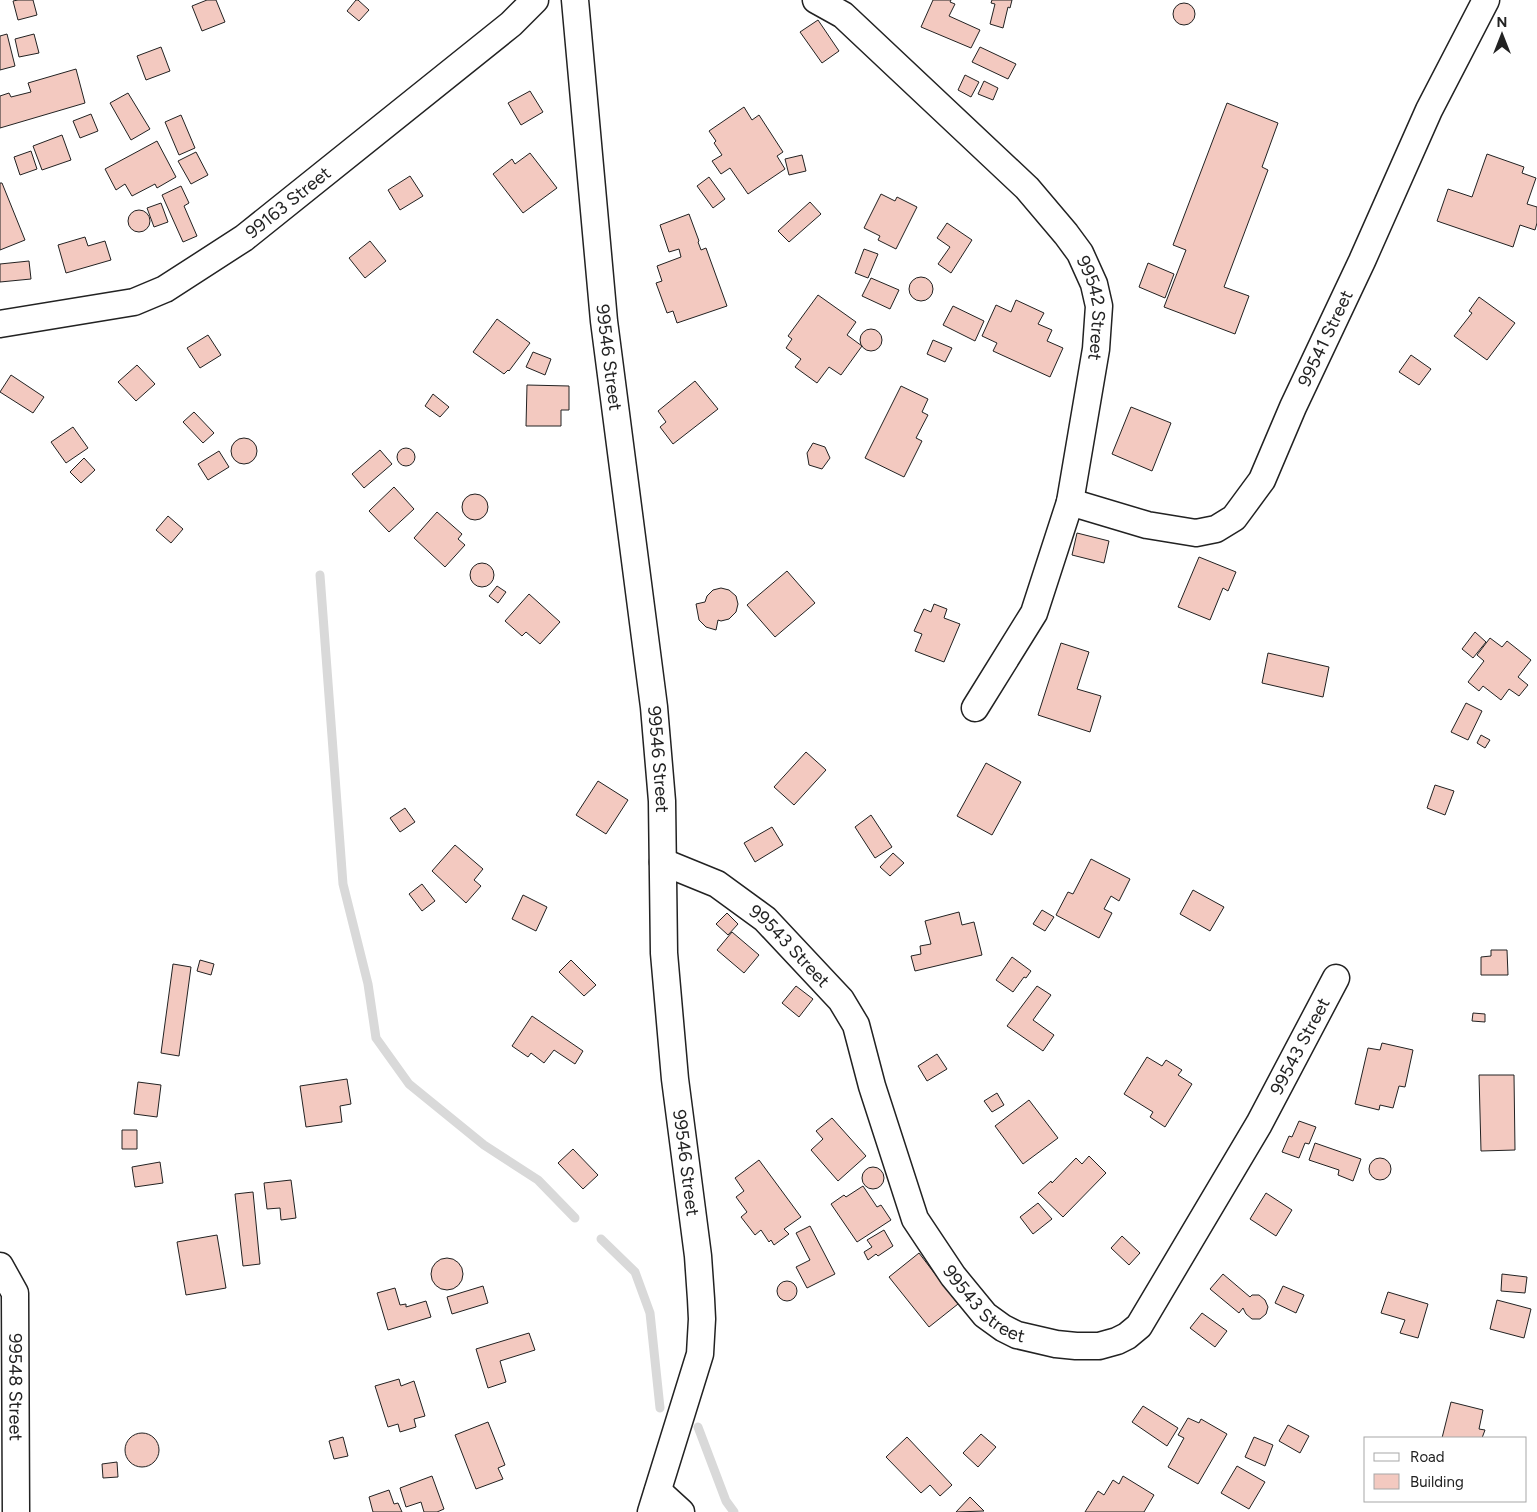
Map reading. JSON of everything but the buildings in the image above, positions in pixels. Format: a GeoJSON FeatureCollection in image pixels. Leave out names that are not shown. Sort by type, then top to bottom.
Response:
{"type":"FeatureCollection","features":[{"type":"Feature","properties":{"kind":"street","name":"99163 Street"},"geometry":{"type":"LineString","coordinates":[[0,324],[134,302],[166,289],[244,238],[511,24],[535,0]]}},
{"type":"Feature","properties":{"kind":"street","name":"99546 Street"},"geometry":{"type":"LineString","coordinates":[[575,0],[604,321],[654,707],[662,801],[664,953],[675,1079],[698,1256],[702,1319],[700,1354],[655,1502]]}},
{"type":"Feature","properties":{"kind":"street","name":"99542 Street"},"geometry":{"type":"LineString","coordinates":[[816,0],[843,16],[1027,188],[1080,253],[1094,284],[1099,306],[1096,349],[1070,502],[1034,613],[976,708]]}},
{"type":"Feature","properties":{"kind":"street","name":"99541 Street"},"geometry":{"type":"LineString","coordinates":[[1070,502],[1147,525],[1196,532],[1216,529],[1234,518],[1262,480],[1293,407],[1362,261],[1429,110],[1486,0]]}},
{"type":"Feature","properties":{"kind":"street","name":"99543 Street"},"geometry":{"type":"LineString","coordinates":[[663,862],[717,884],[765,919],[841,1000],[856,1025],[872,1086],[916,1219],[953,1276],[985,1315],[1017,1335],[1056,1344],[1099,1346],[1127,1336],[1138,1326],[1259,1124],[1336,978]]}},
{"type":"Feature","properties":{"kind":"street","name":"99548 Street"},"geometry":{"type":"LineString","coordinates":[[0,1266],[15,1293],[16,1512]]}},
{"type":"Feature","properties":{"kind":"street"},"geometry":{"type":"LineString","coordinates":[[655,1502],[681,1512]]}},
{"type":"Feature","properties":{"kind":"waterway"},"geometry":{"type":"LineString","coordinates":[[320,575],[343,884],[368,984],[376,1038],[409,1084],[484,1145],[538,1180],[575,1218]]}},
{"type":"Feature","properties":{"kind":"waterway"},"geometry":{"type":"LineString","coordinates":[[601,1239],[635,1272],[650,1313],[660,1408]]}},
{"type":"Feature","properties":{"kind":"waterway"},"geometry":{"type":"LineString","coordinates":[[698,1427],[726,1501],[734,1512]]}}]}
